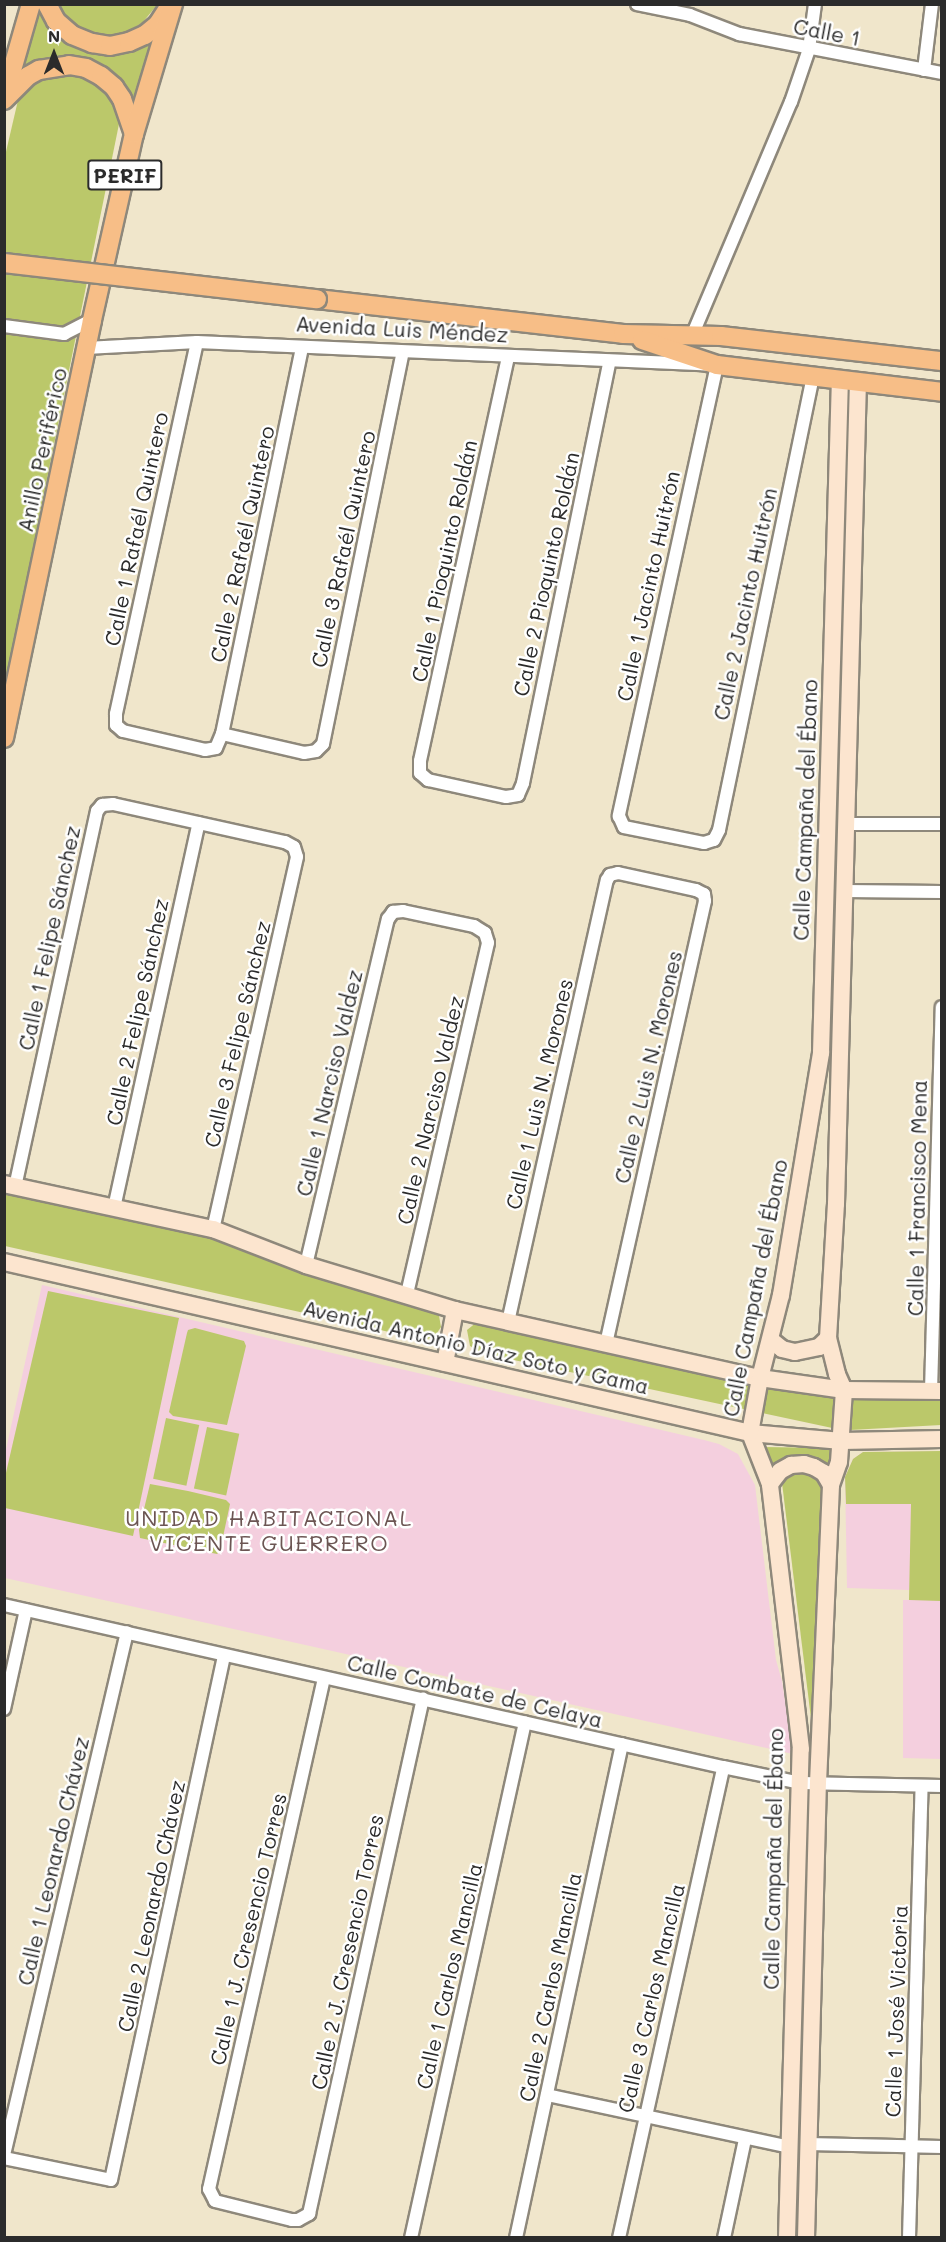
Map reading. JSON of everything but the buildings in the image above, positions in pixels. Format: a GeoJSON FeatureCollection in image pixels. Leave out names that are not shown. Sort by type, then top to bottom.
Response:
{"type":"FeatureCollection","features":[{"type":"Feature","properties":{"kind":"main road"},"geometry":{"type":"LineString","coordinates":[[4,99],[30,4]]}},
{"type":"Feature","properties":{"kind":"main road"},"geometry":{"type":"LineString","coordinates":[[46,4],[57,21],[72,35],[92,43],[110,46],[129,42],[145,35],[159,24],[172,4]]}},
{"type":"Feature","properties":{"kind":"main road","name":"PERIF"},"geometry":{"type":"LineString","coordinates":[[86,348],[134,134],[172,4]]}},
{"type":"Feature","properties":{"kind":"main road"},"geometry":{"type":"LineString","coordinates":[[4,99],[27,76],[39,70],[69,65],[86,68],[101,76],[114,87],[122,99],[134,134]]}},
{"type":"Feature","properties":{"kind":"main road","name":"Avenida Luis Méndez"},"geometry":{"type":"LineString","coordinates":[[4,263],[623,334],[721,336],[942,361]]}},
{"type":"Feature","properties":{"kind":"main road","name":"Avenida Luis Méndez"},"geometry":{"type":"LineString","coordinates":[[623,334],[717,364],[942,392]]}},
{"type":"Feature","properties":{"kind":"main road","name":"Anillo Periférico"},"geometry":{"type":"LineString","coordinates":[[4,738],[86,348]]}},
{"type":"Feature","properties":{"kind":"street","name":"Calle 1"},"geometry":{"type":"LineString","coordinates":[[637,4],[691,10],[739,34],[942,73]]}},
{"type":"Feature","properties":{"kind":"street"},"geometry":{"type":"LineString","coordinates":[[692,336],[791,102],[809,49],[814,4]]}},
{"type":"Feature","properties":{"kind":"street"},"geometry":{"type":"LineString","coordinates":[[924,70],[932,4]]}},
{"type":"Feature","properties":{"kind":"street"},"geometry":{"type":"LineString","coordinates":[[4,326],[64,334],[92,320]]}},
{"type":"Feature","properties":{"kind":"street","name":"Avenida Luis Méndez"},"geometry":{"type":"LineString","coordinates":[[86,348],[197,342],[508,357],[717,364]]}},
{"type":"Feature","properties":{"kind":"street","name":"Calle 1 Rafaél Quintero"},"geometry":{"type":"LineString","coordinates":[[197,342],[116,714],[116,725],[123,731],[205,750],[216,748]]}},
{"type":"Feature","properties":{"kind":"street","name":"Calle 2 Rafaél Quintero"},"geometry":{"type":"LineString","coordinates":[[216,748],[222,734],[302,346]]}},
{"type":"Feature","properties":{"kind":"street","name":"Calle 3 Rafaél Quintero"},"geometry":{"type":"LineString","coordinates":[[222,734],[304,753],[316,751],[322,744],[403,352]]}},
{"type":"Feature","properties":{"kind":"street","name":"Calle 1 Pioquinto Roldán"},"geometry":{"type":"LineString","coordinates":[[508,357],[423,749],[420,773],[428,780],[506,797],[518,795]]}},
{"type":"Feature","properties":{"kind":"street","name":"Calle 2 Pioquinto Roldán"},"geometry":{"type":"LineString","coordinates":[[518,795],[523,783],[610,361]]}},
{"type":"Feature","properties":{"kind":"street","name":"Calle 1 Jacinto Huitrón"},"geometry":{"type":"LineString","coordinates":[[714,840],[704,843],[624,827],[619,816],[717,364]]}},
{"type":"Feature","properties":{"kind":"street","name":"Calle 2 Jacinto Huitrón"},"geometry":{"type":"LineString","coordinates":[[714,840],[719,830],[813,375]]}},
{"type":"Feature","properties":{"kind":"street","name":"Calle Campaña del Ébano"},"geometry":{"type":"LineString","coordinates":[[806,2238],[809,1783],[801,1749],[770,1484],[750,1433],[760,1378],[783,1284],[821,1053],[840,379]]}},
{"type":"Feature","properties":{"kind":"street","name":"Calle Campaña del Ébano"},"geometry":{"type":"LineString","coordinates":[[787,2238],[789,2147],[809,1783],[831,1485],[839,1462],[842,1441],[844,1390],[837,1374],[828,1338],[836,1204],[858,381]]}},
{"type":"Feature","properties":{"kind":"street","name":"Calle 1 Felipe Sánchez"},"geometry":{"type":"LineString","coordinates":[[10,1185],[97,811],[102,805],[113,804],[199,824]]}},
{"type":"Feature","properties":{"kind":"street","name":"Calle 3 Felipe Sánchez"},"geometry":{"type":"LineString","coordinates":[[199,824],[294,847],[297,857],[213,1229]]}},
{"type":"Feature","properties":{"kind":"street","name":"Calle 2 Felipe Sánchez"},"geometry":{"type":"LineString","coordinates":[[114,1208],[199,824]]}},
{"type":"Feature","properties":{"kind":"street"},"geometry":{"type":"LineString","coordinates":[[847,824],[942,824]]}},
{"type":"Feature","properties":{"kind":"street","name":"Calle 2 Luis N. Morones"},"geometry":{"type":"LineString","coordinates":[[606,1343],[705,901],[704,894],[696,890],[618,873],[610,875]]}},
{"type":"Feature","properties":{"kind":"street","name":"Calle 1 Luis N. Morones"},"geometry":{"type":"LineString","coordinates":[[508,1322],[607,880],[610,875]]}},
{"type":"Feature","properties":{"kind":"street"},"geometry":{"type":"LineString","coordinates":[[845,891],[942,892]]}},
{"type":"Feature","properties":{"kind":"street","name":"Calle 2 Narciso Valdez"},"geometry":{"type":"LineString","coordinates":[[393,912],[413,913],[474,926],[485,933],[488,943],[406,1297]]}},
{"type":"Feature","properties":{"kind":"street","name":"Calle 1 Narciso Valdez"},"geometry":{"type":"LineString","coordinates":[[306,1265],[388,919],[393,912]]}},
{"type":"Feature","properties":{"kind":"street","name":"Calle 1 Francisco Mena"},"geometry":{"type":"LineString","coordinates":[[937,1391],[942,1007]]}},
{"type":"Feature","properties":{"kind":"street","name":"Avenida Antonio Díaz Soto y Gama"},"geometry":{"type":"LineString","coordinates":[[10,1185],[213,1229],[306,1265],[455,1311],[760,1378],[844,1390],[937,1391]]}},
{"type":"Feature","properties":{"kind":"street","name":"Avenida Antonio Díaz Soto y Gama"},"geometry":{"type":"LineString","coordinates":[[4,1262],[750,1433],[842,1441],[942,1439]]}},
{"type":"Feature","properties":{"kind":"street"},"geometry":{"type":"LineString","coordinates":[[445,1363],[455,1311]]}},
{"type":"Feature","properties":{"kind":"street"},"geometry":{"type":"LineString","coordinates":[[771,1340],[783,1349],[795,1352],[819,1347],[828,1338]]}},
{"type":"Feature","properties":{"kind":"street"},"geometry":{"type":"LineString","coordinates":[[770,1484],[780,1471],[791,1465],[804,1464],[824,1473],[831,1485]]}},
{"type":"Feature","properties":{"kind":"street","name":"Calle Combate de Celaya"},"geometry":{"type":"LineString","coordinates":[[4,1605],[723,1767],[809,1783],[942,1786]]}},
{"type":"Feature","properties":{"kind":"street"},"geometry":{"type":"LineString","coordinates":[[4,1709],[26,1610]]}},
{"type":"Feature","properties":{"kind":"street","name":"Calle 1 Leonardo Chávez"},"geometry":{"type":"LineString","coordinates":[[4,2156],[127,1632]]}},
{"type":"Feature","properties":{"kind":"street","name":"Calle 2 Leonardo Chávez"},"geometry":{"type":"LineString","coordinates":[[4,2156],[111,2180],[224,1656]]}},
{"type":"Feature","properties":{"kind":"street","name":"Calle 1 J. Cresencio Torres"},"geometry":{"type":"LineString","coordinates":[[309,2214],[298,2220],[292,2220],[222,2203],[210,2196],[209,2189],[324,1678]]}},
{"type":"Feature","properties":{"kind":"street","name":"Calle 2 J. Cresencio Torres"},"geometry":{"type":"LineString","coordinates":[[309,2214],[423,1698]]}},
{"type":"Feature","properties":{"kind":"street","name":"Calle 1 Carlos Mancilla"},"geometry":{"type":"LineString","coordinates":[[411,2238],[525,1722]]}},
{"type":"Feature","properties":{"kind":"street","name":"Calle 2 Carlos Mancilla"},"geometry":{"type":"LineString","coordinates":[[516,2238],[622,1744]]}},
{"type":"Feature","properties":{"kind":"street","name":"Calle 3 Carlos Mancilla"},"geometry":{"type":"LineString","coordinates":[[619,2238],[723,1767]]}},
{"type":"Feature","properties":{"kind":"street","name":"Calle 1 José Victoria"},"geometry":{"type":"LineString","coordinates":[[909,2238],[922,1786]]}},
{"type":"Feature","properties":{"kind":"street"},"geometry":{"type":"LineString","coordinates":[[547,2095],[789,2147]]}},
{"type":"Feature","properties":{"kind":"street"},"geometry":{"type":"LineString","coordinates":[[724,2238],[745,2139]]}},
{"type":"Feature","properties":{"kind":"street"},"geometry":{"type":"LineString","coordinates":[[808,2144],[942,2147]]}},
{"type":"Feature","properties":{"kind":"shaded area"},"geometry":{"type":"Polygon","coordinates":[[[42,1285],[704,1440],[719,1444],[738,1454],[755,1485],[776,1660],[782,1681],[793,1754],[5,1578],[5,1454],[42,1285]]]}},
{"type":"Feature","properties":{"kind":"shaded area"},"geometry":{"type":"Polygon","coordinates":[[[941,1451],[941,1759],[903,1758],[903,1600],[909,1600],[910,1590],[847,1588],[845,1477],[853,1459],[863,1452],[941,1451]]]}},
{"type":"Feature","properties":{"kind":"green space"},"geometry":{"type":"Polygon","coordinates":[[[38,5],[59,38],[87,50],[116,54],[137,48],[156,36],[132,110],[123,89],[110,71],[85,60],[57,57],[37,64],[17,77],[38,5]]]}},
{"type":"Feature","properties":{"kind":"green space"},"geometry":{"type":"Polygon","coordinates":[[[58,5],[157,5],[143,22],[127,33],[109,35],[92,33],[74,25],[58,5]]]}},
{"type":"Feature","properties":{"kind":"green space"},"geometry":{"type":"Polygon","coordinates":[[[80,73],[106,89],[120,119],[5,686],[5,156],[19,96],[44,76],[80,73]]]}},
{"type":"Feature","properties":{"kind":"green space"},"geometry":{"type":"Polygon","coordinates":[[[4,1187],[207,1230],[431,1307],[439,1316],[441,1327],[435,1336],[425,1340],[5,1246],[4,1187]]]}},
{"type":"Feature","properties":{"kind":"green space"},"geometry":{"type":"Polygon","coordinates":[[[48,1291],[179,1318],[133,1536],[5,1508],[5,1477],[48,1291]]]}},
{"type":"Feature","properties":{"kind":"green space"},"geometry":{"type":"Polygon","coordinates":[[[477,1322],[838,1397],[837,1429],[481,1353],[470,1346],[467,1330],[477,1322]]]}},
{"type":"Feature","properties":{"kind":"green space"},"geometry":{"type":"Polygon","coordinates":[[[195,1328],[244,1341],[246,1346],[227,1425],[173,1416],[169,1412],[187,1333],[188,1330],[195,1328]]]}},
{"type":"Feature","properties":{"kind":"green space"},"geometry":{"type":"Polygon","coordinates":[[[850,1391],[941,1393],[941,1425],[850,1430],[850,1391]]]}},
{"type":"Feature","properties":{"kind":"green space"},"geometry":{"type":"Polygon","coordinates":[[[166,1418],[199,1425],[186,1486],[153,1479],[166,1418]]]}},
{"type":"Feature","properties":{"kind":"green space"},"geometry":{"type":"Polygon","coordinates":[[[207,1427],[239,1434],[226,1495],[194,1489],[207,1427]]]}},
{"type":"Feature","properties":{"kind":"green space"},"geometry":{"type":"Polygon","coordinates":[[[759,1447],[833,1448],[828,1469],[814,1460],[783,1460],[769,1470],[759,1447]]]}},
{"type":"Feature","properties":{"kind":"green space"},"geometry":{"type":"Polygon","coordinates":[[[941,1451],[941,1601],[909,1600],[911,1504],[846,1504],[845,1477],[853,1459],[863,1452],[941,1451]]]}},
{"type":"Feature","properties":{"kind":"green space"},"geometry":{"type":"Polygon","coordinates":[[[802,1467],[823,1482],[815,1751],[782,1483],[791,1473],[802,1467]]]}},
{"type":"Feature","properties":{"kind":"green space"},"geometry":{"type":"Polygon","coordinates":[[[150,1484],[226,1500],[230,1504],[220,1551],[217,1554],[140,1538],[139,1530],[150,1484]]]}},
{"type":"Feature","properties":{"kind":"district","name":"UNIDAD HABITACIONAL VICENTE GUERRERO"},"geometry":{"type":"Point","coordinates":[269,1530]}}]}
